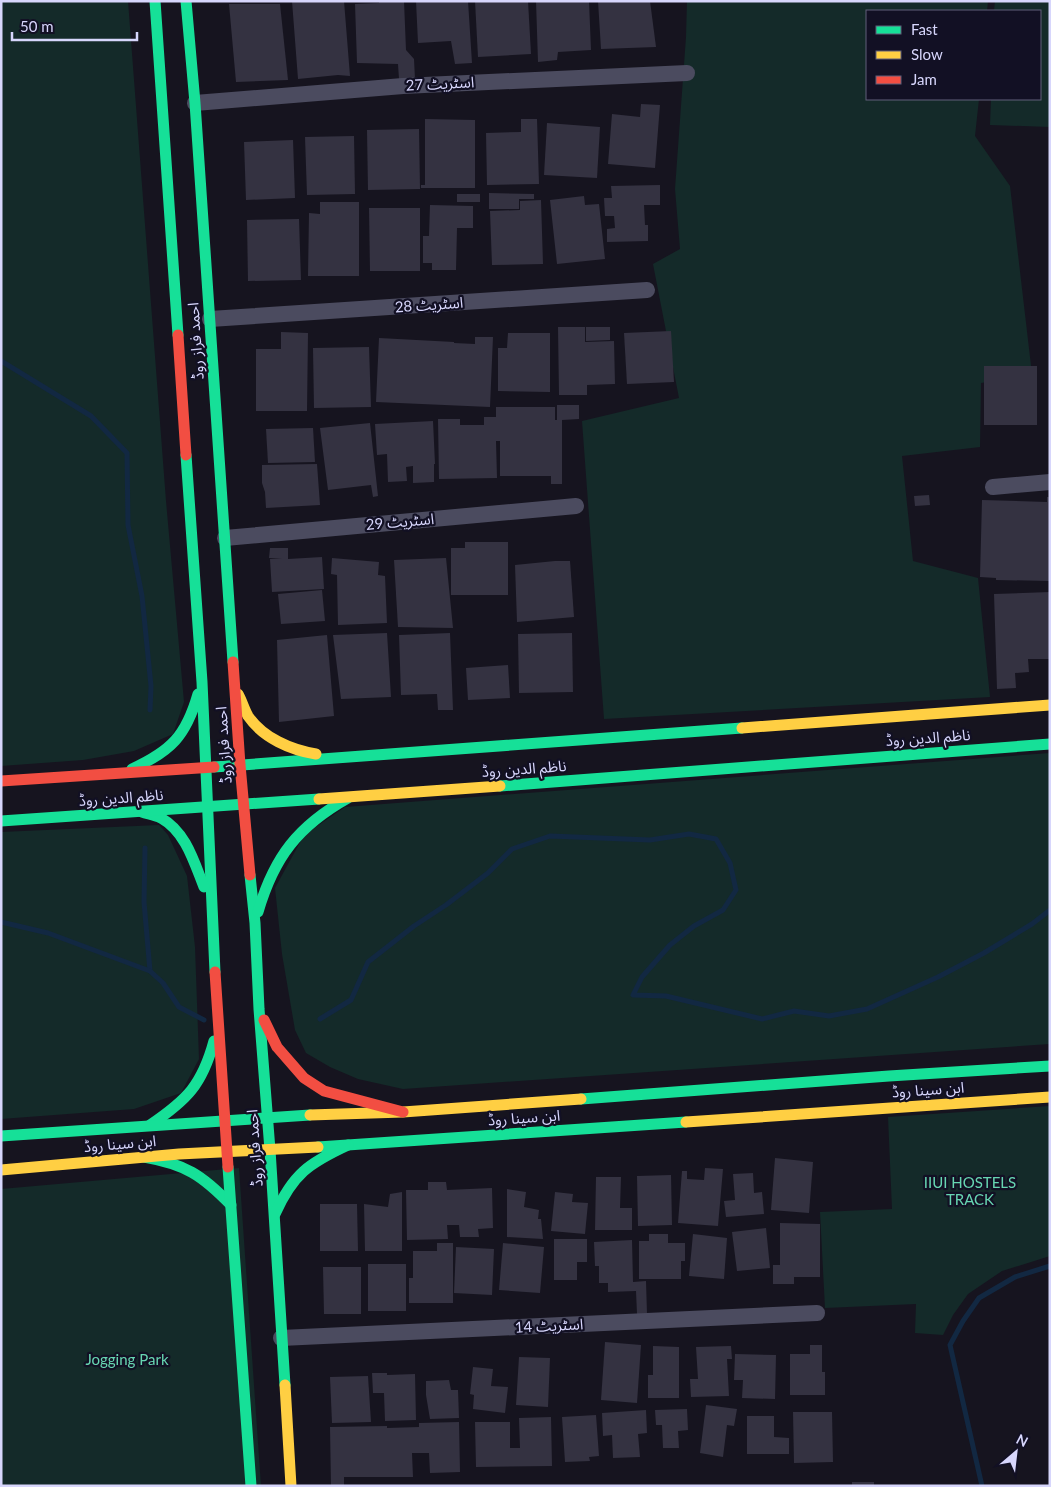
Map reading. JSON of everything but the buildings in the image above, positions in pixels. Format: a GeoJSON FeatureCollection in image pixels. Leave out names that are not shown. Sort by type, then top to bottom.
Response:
{"type":"FeatureCollection","features":[{"type":"Feature","properties":{"kind":"main road","name":"احمد فراز روڈ"},"geometry":{"type":"LineString","coordinates":[[155,1],[202,682],[218,1026],[251,1486]]}},
{"type":"Feature","properties":{"kind":"main road","name":"احمد فراز روڈ"},"geometry":{"type":"LineString","coordinates":[[186,1],[195,103],[240,765],[255,923],[258,1008],[268,1117],[291,1486]]}},
{"type":"Feature","properties":{"kind":"main road"},"geometry":{"type":"LineString","coordinates":[[121,774],[151,760],[176,741],[190,718],[202,682]]}},
{"type":"Feature","properties":{"kind":"main road"},"geometry":{"type":"LineString","coordinates":[[235,687],[249,717],[271,738],[302,752],[344,757]]}},
{"type":"Feature","properties":{"kind":"main road","name":"ناظم الدین روڈ"},"geometry":{"type":"LineString","coordinates":[[1,781],[121,774],[1050,705]]}},
{"type":"Feature","properties":{"kind":"main road","name":"ناظم الدین روڈ"},"geometry":{"type":"LineString","coordinates":[[1,821],[207,808],[1050,744]]}},
{"type":"Feature","properties":{"kind":"main road"},"geometry":{"type":"LineString","coordinates":[[255,923],[263,891],[277,862],[303,830],[322,814],[350,797]]}},
{"type":"Feature","properties":{"kind":"main road"},"geometry":{"type":"LineString","coordinates":[[137,811],[160,818],[179,833],[190,851],[211,905]]}},
{"type":"Feature","properties":{"kind":"main road"},"geometry":{"type":"LineString","coordinates":[[258,1008],[278,1046],[304,1078],[324,1091],[403,1112]]}},
{"type":"Feature","properties":{"kind":"main road"},"geometry":{"type":"LineString","coordinates":[[150,1125],[174,1109],[194,1090],[208,1063],[218,1026]]}},
{"type":"Feature","properties":{"kind":"main road","name":"ابن سینا روڈ"},"geometry":{"type":"LineString","coordinates":[[1,1136],[43,1136],[150,1125],[295,1115],[403,1112],[890,1080],[1050,1066]]}},
{"type":"Feature","properties":{"kind":"main road","name":"ابن سینا روڈ"},"geometry":{"type":"LineString","coordinates":[[1,1170],[46,1161],[270,1150],[891,1104],[1050,1097]]}},
{"type":"Feature","properties":{"kind":"main road"},"geometry":{"type":"LineString","coordinates":[[274,1216],[283,1194],[296,1176],[319,1158],[348,1145]]}},
{"type":"Feature","properties":{"kind":"main road"},"geometry":{"type":"LineString","coordinates":[[144,1157],[177,1164],[191,1171],[203,1178],[231,1205]]}},
{"type":"Feature","properties":{"kind":"street","name":"اسٹریٹ 27"},"geometry":{"type":"LineString","coordinates":[[195,103],[403,86],[686,74]]}},
{"type":"Feature","properties":{"kind":"street","name":"اسٹریٹ 28"},"geometry":{"type":"LineString","coordinates":[[210,320],[647,290]]}},
{"type":"Feature","properties":{"kind":"street"},"geometry":{"type":"LineString","coordinates":[[993,487],[1050,482]]}},
{"type":"Feature","properties":{"kind":"street","name":"اسٹریٹ 29"},"geometry":{"type":"LineString","coordinates":[[225,538],[576,506]]}},
{"type":"Feature","properties":{"kind":"street","name":"اسٹریٹ 14"},"geometry":{"type":"LineString","coordinates":[[281,1338],[818,1313]]}},
{"type":"Feature","properties":{"kind":"green space"},"geometry":{"type":"Polygon","coordinates":[[[1,1],[128,1],[166,501],[184,702],[173,734],[134,751],[83,760],[1,766],[1,1]]]}},
{"type":"Feature","properties":{"kind":"green space"},"geometry":{"type":"Polygon","coordinates":[[[687,1],[988,1],[987,10],[866,10],[866,100],[979,100],[975,136],[1010,186],[1032,374],[981,383],[980,447],[902,456],[913,561],[978,578],[990,697],[604,719],[582,421],[679,398],[653,264],[680,249],[675,189],[687,1]]]}},
{"type":"Feature","properties":{"kind":"green space"},"geometry":{"type":"Polygon","coordinates":[[[995,1],[1050,1],[1050,127],[990,125],[991,100],[1041,100],[1041,10],[994,10],[995,1]]]}},
{"type":"Feature","properties":{"kind":"green space"},"geometry":{"type":"Polygon","coordinates":[[[1050,753],[1050,1044],[403,1089],[358,1079],[330,1067],[306,1053],[295,1030],[282,954],[275,888],[304,835],[345,807],[1050,753]]]}},
{"type":"Feature","properties":{"kind":"green space"},"geometry":{"type":"Polygon","coordinates":[[[159,825],[168,835],[187,876],[195,947],[199,1059],[181,1093],[134,1109],[1,1119],[1,832],[159,825]]]}},
{"type":"Feature","properties":{"kind":"green space","name":"IIUI HOSTELS TRACK"},"geometry":{"type":"Polygon","coordinates":[[[1050,1106],[1050,1256],[1002,1271],[968,1294],[953,1315],[943,1335],[915,1333],[916,1304],[825,1308],[820,1212],[892,1209],[888,1117],[1050,1106]]]}},
{"type":"Feature","properties":{"kind":"green space","name":"Jogging Park"},"geometry":{"type":"Polygon","coordinates":[[[239,1168],[261,1486],[1,1486],[1,1189],[239,1168]]]}},
{"type":"Feature","properties":{"kind":"waterway"},"geometry":{"type":"LineString","coordinates":[[1,361],[91,416],[127,453],[128,525],[142,596],[151,686],[150,710]]}},
{"type":"Feature","properties":{"kind":"waterway"},"geometry":{"type":"LineString","coordinates":[[320,1019],[351,1000],[368,962],[414,926],[446,905],[488,873],[512,849],[550,836],[650,840],[689,834],[716,839],[730,863],[736,890],[723,910],[694,926],[670,945],[642,977],[633,995],[666,996],[762,1019],[794,1011],[829,1016],[867,1009],[938,977],[984,953],[1032,924],[1050,910]]}},
{"type":"Feature","properties":{"kind":"waterway"},"geometry":{"type":"LineString","coordinates":[[145,848],[144,902],[150,971]]}},
{"type":"Feature","properties":{"kind":"waterway"},"geometry":{"type":"LineString","coordinates":[[1,922],[48,933],[150,971],[163,983],[179,1007],[204,1020]]}},
{"type":"Feature","properties":{"kind":"waterway"},"geometry":{"type":"LineString","coordinates":[[982,1486],[950,1345],[963,1321],[979,1298],[1015,1277],[1050,1266]]}},
{"type":"Feature","properties":{"kind":"traffic: fast"},"geometry":{"type":"LineString","coordinates":[[155,1],[178,335]]}},
{"type":"Feature","properties":{"kind":"traffic: fast"},"geometry":{"type":"LineString","coordinates":[[186,1],[195,103],[233,662]]}},
{"type":"Feature","properties":{"kind":"traffic: fast"},"geometry":{"type":"LineString","coordinates":[[186,455],[202,682],[215,972]]}},
{"type":"Feature","properties":{"kind":"traffic: fast"},"geometry":{"type":"LineString","coordinates":[[132,769],[157,756],[175,740],[188,721],[198,694]]}},
{"type":"Feature","properties":{"kind":"traffic: fast"},"geometry":{"type":"LineString","coordinates":[[214,767],[742,728]]}},
{"type":"Feature","properties":{"kind":"traffic: fast"},"geometry":{"type":"LineString","coordinates":[[500,786],[1050,744]]}},
{"type":"Feature","properties":{"kind":"traffic: fast"},"geometry":{"type":"LineString","coordinates":[[258,912],[272,875],[290,845],[315,820],[348,798]]}},
{"type":"Feature","properties":{"kind":"traffic: fast"},"geometry":{"type":"LineString","coordinates":[[1,821],[319,799]]}},
{"type":"Feature","properties":{"kind":"traffic: fast"},"geometry":{"type":"LineString","coordinates":[[142,812],[161,818],[177,831],[193,858],[204,887]]}},
{"type":"Feature","properties":{"kind":"traffic: fast"},"geometry":{"type":"LineString","coordinates":[[250,875],[255,923],[259,1009],[285,1385]]}},
{"type":"Feature","properties":{"kind":"traffic: fast"},"geometry":{"type":"LineString","coordinates":[[150,1125],[174,1108],[191,1090],[204,1069],[214,1041]]}},
{"type":"Feature","properties":{"kind":"traffic: fast"},"geometry":{"type":"LineString","coordinates":[[581,1099],[1050,1066]]}},
{"type":"Feature","properties":{"kind":"traffic: fast"},"geometry":{"type":"LineString","coordinates":[[1,1136],[310,1115]]}},
{"type":"Feature","properties":{"kind":"traffic: fast"},"geometry":{"type":"LineString","coordinates":[[318,1147],[686,1122]]}},
{"type":"Feature","properties":{"kind":"traffic: fast"},"geometry":{"type":"LineString","coordinates":[[275,1214],[289,1189],[304,1171],[323,1158],[348,1145]]}},
{"type":"Feature","properties":{"kind":"traffic: fast"},"geometry":{"type":"LineString","coordinates":[[144,1157],[171,1163],[192,1172],[202,1178],[231,1205]]}},
{"type":"Feature","properties":{"kind":"traffic: fast"},"geometry":{"type":"LineString","coordinates":[[228,1167],[251,1486]]}},
{"type":"Feature","properties":{"kind":"traffic: slow"},"geometry":{"type":"LineString","coordinates":[[238,694],[248,716],[261,731],[287,746],[316,754]]}},
{"type":"Feature","properties":{"kind":"traffic: slow"},"geometry":{"type":"LineString","coordinates":[[742,728],[1050,705]]}},
{"type":"Feature","properties":{"kind":"traffic: slow"},"geometry":{"type":"LineString","coordinates":[[319,799],[500,786]]}},
{"type":"Feature","properties":{"kind":"traffic: slow"},"geometry":{"type":"LineString","coordinates":[[686,1122],[1050,1097]]}},
{"type":"Feature","properties":{"kind":"traffic: slow"},"geometry":{"type":"LineString","coordinates":[[310,1115],[403,1112],[581,1099]]}},
{"type":"Feature","properties":{"kind":"traffic: slow"},"geometry":{"type":"LineString","coordinates":[[1,1170],[179,1154],[318,1147]]}},
{"type":"Feature","properties":{"kind":"traffic: slow"},"geometry":{"type":"LineString","coordinates":[[285,1385],[291,1486]]}},
{"type":"Feature","properties":{"kind":"traffic: jam"},"geometry":{"type":"LineString","coordinates":[[178,335],[186,455]]}},
{"type":"Feature","properties":{"kind":"traffic: jam"},"geometry":{"type":"LineString","coordinates":[[233,662],[250,875]]}},
{"type":"Feature","properties":{"kind":"traffic: jam"},"geometry":{"type":"LineString","coordinates":[[1,781],[214,767]]}},
{"type":"Feature","properties":{"kind":"traffic: jam"},"geometry":{"type":"LineString","coordinates":[[215,972],[228,1167]]}},
{"type":"Feature","properties":{"kind":"traffic: jam"},"geometry":{"type":"LineString","coordinates":[[264,1020],[277,1047],[304,1078],[324,1091],[403,1112]]}}]}
